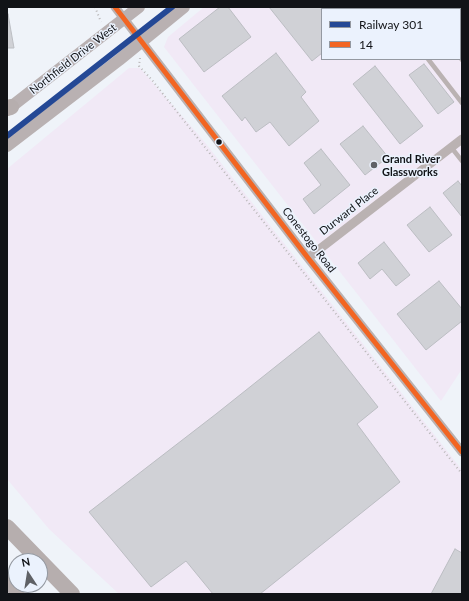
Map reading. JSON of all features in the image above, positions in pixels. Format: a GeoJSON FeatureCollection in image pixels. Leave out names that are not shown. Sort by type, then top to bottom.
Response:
{"type":"FeatureCollection","features":[{"type":"Feature","properties":{"kind":"highway"},"geometry":{"type":"LineString","coordinates":[[7,527],[32,553]]}},
{"type":"Feature","properties":{"kind":"highway"},"geometry":{"type":"LineString","coordinates":[[48,569],[72,594]]}},
{"type":"Feature","properties":{"kind":"highway"},"geometry":{"type":"LineString","coordinates":[[7,580],[21,594]]}},
{"type":"Feature","properties":{"kind":"main road","name":"Northfield Drive West"},"geometry":{"type":"LineString","coordinates":[[8,108],[139,7]]}},
{"type":"Feature","properties":{"kind":"main road"},"geometry":{"type":"LineString","coordinates":[[7,146],[184,7]]}},
{"type":"Feature","properties":{"kind":"street","name":"Conestogo Road"},"geometry":{"type":"LineString","coordinates":[[115,7],[308,258],[462,452]]}},
{"type":"Feature","properties":{"kind":"street","name":"Durward Place"},"geometry":{"type":"LineString","coordinates":[[308,258],[462,139]]}},
{"type":"Feature","properties":{"kind":"lane"},"geometry":{"type":"LineString","coordinates":[[429,60],[462,103]]}},
{"type":"Feature","properties":{"kind":"lane"},"geometry":{"type":"LineString","coordinates":[[450,148],[462,161]]}},
{"type":"Feature","properties":{"kind":"path"},"geometry":{"type":"LineString","coordinates":[[94,7],[107,32]]}},
{"type":"Feature","properties":{"kind":"path"},"geometry":{"type":"LineString","coordinates":[[141,41],[139,66],[162,92],[462,474]]}},
{"type":"Feature","properties":{"kind":"shaded area"},"geometry":{"type":"Polygon","coordinates":[[[204,7],[462,7],[462,369],[441,401],[164,47],[168,37],[204,7]]]}},
{"type":"Feature","properties":{"kind":"shaded area"},"geometry":{"type":"Polygon","coordinates":[[[129,68],[140,68],[203,140],[462,470],[462,594],[119,594],[49,529],[7,479],[7,169],[129,68]]]}},
{"type":"Feature","properties":{"kind":"building"},"geometry":{"type":"Polygon","coordinates":[[[220,7],[228,7],[251,37],[204,72],[179,39],[220,7]]]}},
{"type":"Feature","properties":{"kind":"building"},"geometry":{"type":"Polygon","coordinates":[[[269,7],[325,7],[321,8],[321,54],[312,61],[269,7]]]}},
{"type":"Feature","properties":{"kind":"building"},"geometry":{"type":"Polygon","coordinates":[[[426,7],[452,8],[427,8],[426,7]]]}},
{"type":"Feature","properties":{"kind":"building"},"geometry":{"type":"Polygon","coordinates":[[[8,14],[14,48],[7,48],[8,14]]]}},
{"type":"Feature","properties":{"kind":"building"},"geometry":{"type":"Polygon","coordinates":[[[461,18],[462,20],[462,53],[461,52],[461,18]]]}},
{"type":"Feature","properties":{"kind":"building"},"geometry":{"type":"Polygon","coordinates":[[[276,53],[306,92],[301,97],[319,121],[289,146],[270,122],[256,132],[245,117],[242,121],[222,96],[276,53]]]}},
{"type":"Feature","properties":{"kind":"building"},"geometry":{"type":"Polygon","coordinates":[[[424,64],[454,102],[438,114],[409,75],[424,64]]]}},
{"type":"Feature","properties":{"kind":"building"},"geometry":{"type":"Polygon","coordinates":[[[375,66],[423,126],[400,144],[353,84],[375,66]]]}},
{"type":"Feature","properties":{"kind":"building"},"geometry":{"type":"Polygon","coordinates":[[[363,126],[388,157],[365,175],[340,144],[363,126]]]}},
{"type":"Feature","properties":{"kind":"building"},"geometry":{"type":"Polygon","coordinates":[[[321,149],[350,185],[314,214],[303,199],[321,185],[304,163],[321,149]]]}},
{"type":"Feature","properties":{"kind":"building"},"geometry":{"type":"Polygon","coordinates":[[[458,181],[462,186],[462,217],[443,193],[458,181]]]}},
{"type":"Feature","properties":{"kind":"building"},"geometry":{"type":"Polygon","coordinates":[[[430,207],[452,235],[429,252],[407,225],[430,207]]]}},
{"type":"Feature","properties":{"kind":"building"},"geometry":{"type":"Polygon","coordinates":[[[384,242],[410,275],[396,286],[382,269],[370,279],[358,263],[384,242]]]}},
{"type":"Feature","properties":{"kind":"building"},"geometry":{"type":"Polygon","coordinates":[[[439,281],[462,309],[462,321],[426,350],[397,314],[439,281]]]}},
{"type":"Feature","properties":{"kind":"building"},"geometry":{"type":"Polygon","coordinates":[[[319,332],[378,407],[357,424],[400,482],[260,594],[213,594],[186,561],[151,587],[89,512],[319,332]]]}},
{"type":"Feature","properties":{"kind":"building"},"geometry":{"type":"Polygon","coordinates":[[[455,549],[462,553],[462,594],[431,594],[455,549]]]}},
{"type":"Feature","properties":{"kind":"rail line","name":"301"},"geometry":{"type":"LineString","coordinates":[[7,136],[172,7]]}},
{"type":"Feature","properties":{"kind":"transit line","name":"14"},"geometry":{"type":"LineString","coordinates":[[115,7],[308,258],[462,452]]}},
{"type":"Feature","properties":{"kind":"place","name":"Grand River Glassworks"},"geometry":{"type":"Point","coordinates":[374,165]}}]}
